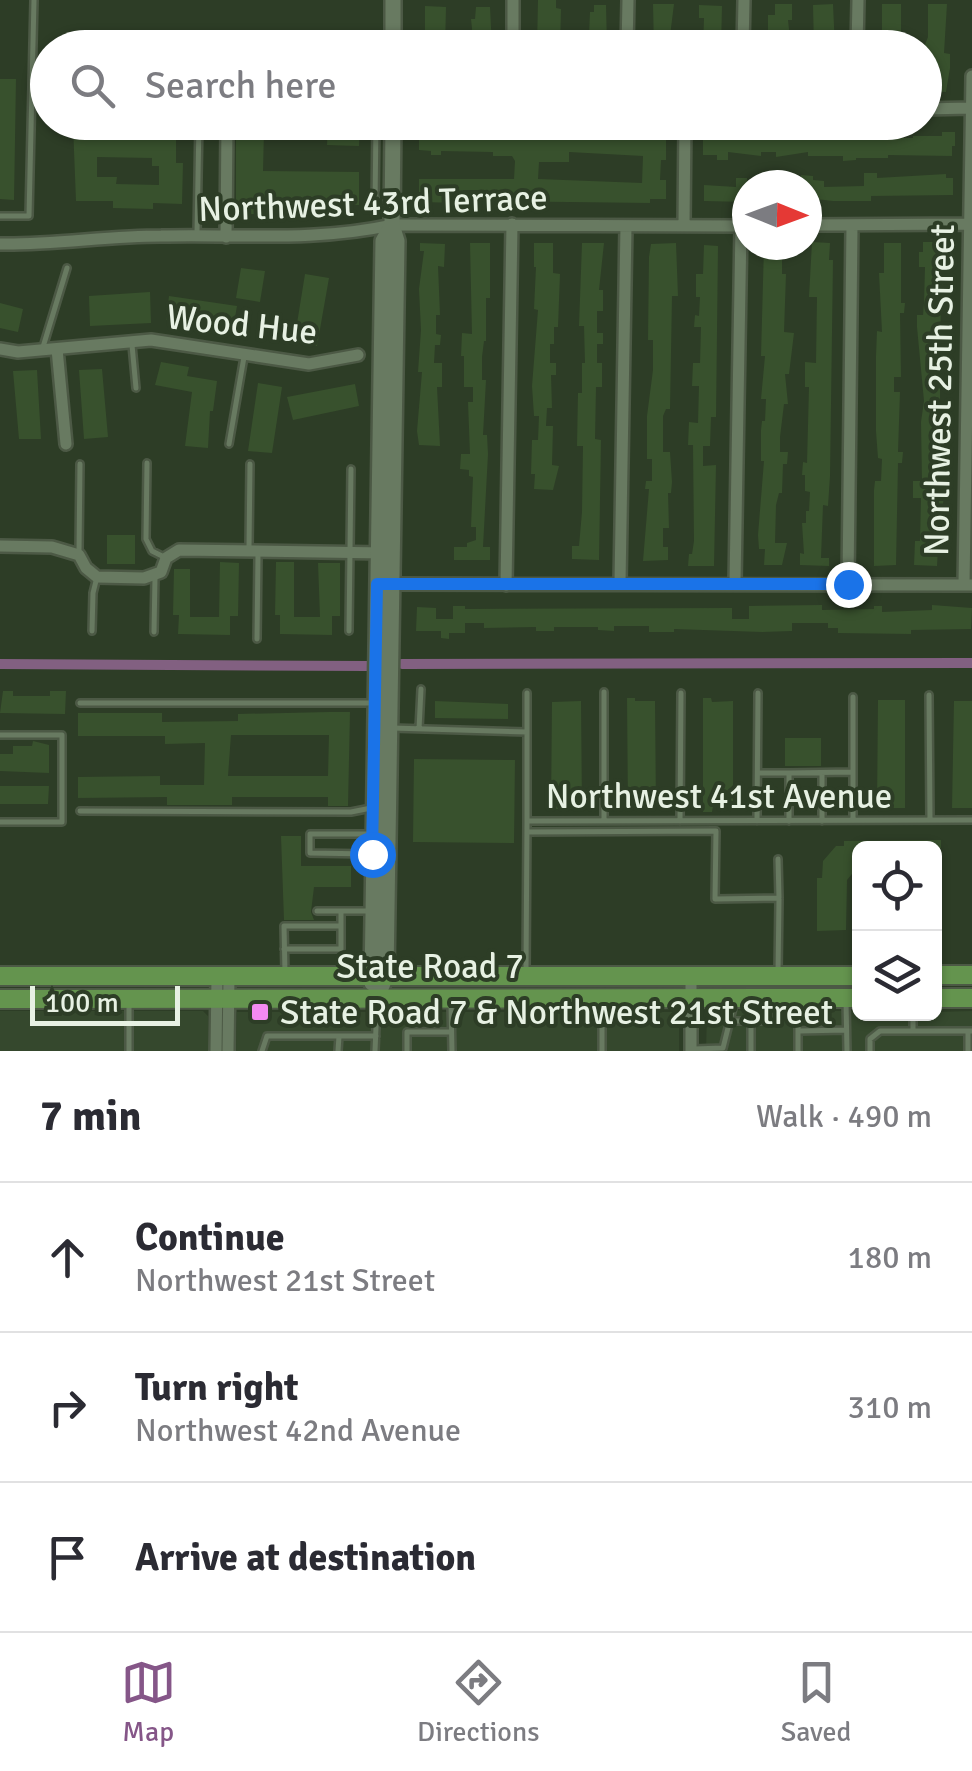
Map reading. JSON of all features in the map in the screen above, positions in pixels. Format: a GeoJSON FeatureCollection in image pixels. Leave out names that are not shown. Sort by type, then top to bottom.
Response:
{"type":"FeatureCollection","features":[{"type":"Feature","properties":{"kind":"main road","name":"State Road 7"},"geometry":{"type":"LineString","coordinates":[[0,976],[852,976]]}},
{"type":"Feature","properties":{"kind":"main road"},"geometry":{"type":"LineString","coordinates":[[942,976],[972,976]]}},
{"type":"Feature","properties":{"kind":"main road","name":"State Road 7"},"geometry":{"type":"LineString","coordinates":[[0,999],[852,998]]}},
{"type":"Feature","properties":{"kind":"main road"},"geometry":{"type":"LineString","coordinates":[[942,998],[972,998]]}},
{"type":"Feature","properties":{"kind":"street"},"geometry":{"type":"LineString","coordinates":[[393,0],[393,30]]}},
{"type":"Feature","properties":{"kind":"street"},"geometry":{"type":"LineString","coordinates":[[513,0],[513,30]]}},
{"type":"Feature","properties":{"kind":"street"},"geometry":{"type":"LineString","coordinates":[[627,30],[628,0]]}},
{"type":"Feature","properties":{"kind":"street"},"geometry":{"type":"LineString","coordinates":[[743,30],[744,0]]}},
{"type":"Feature","properties":{"kind":"street"},"geometry":{"type":"LineString","coordinates":[[857,30],[858,0]]}},
{"type":"Feature","properties":{"kind":"street","name":"Northwest 25th Street"},"geometry":{"type":"LineString","coordinates":[[968,585],[972,76]]}},
{"type":"Feature","properties":{"kind":"street"},"geometry":{"type":"LineString","coordinates":[[942,109],[972,108]]}},
{"type":"Feature","properties":{"kind":"street"},"geometry":{"type":"LineString","coordinates":[[226,236],[227,140]]}},
{"type":"Feature","properties":{"kind":"street"},"geometry":{"type":"LineString","coordinates":[[377,998],[384,584],[397,242],[392,225],[392,140]]}},
{"type":"Feature","properties":{"kind":"street"},"geometry":{"type":"LineString","coordinates":[[684,224],[685,140]]}},
{"type":"Feature","properties":{"kind":"street"},"geometry":{"type":"LineString","coordinates":[[506,585],[512,224]]}},
{"type":"Feature","properties":{"kind":"street"},"geometry":{"type":"LineString","coordinates":[[848,584],[852,224]]}},
{"type":"Feature","properties":{"kind":"street"},"geometry":{"type":"LineString","coordinates":[[822,225],[970,224]]}},
{"type":"Feature","properties":{"kind":"street","name":"Northwest 43rd Terrace"},"geometry":{"type":"LineString","coordinates":[[0,244],[158,236],[346,235],[392,225],[732,226]]}},
{"type":"Feature","properties":{"kind":"street"},"geometry":{"type":"LineString","coordinates":[[620,584],[626,226]]}},
{"type":"Feature","properties":{"kind":"street"},"geometry":{"type":"LineString","coordinates":[[735,584],[743,260]]}},
{"type":"Feature","properties":{"kind":"street","name":"Wood Hue"},"geometry":{"type":"LineString","coordinates":[[0,348],[18,352],[167,341],[309,364],[358,355]]}},
{"type":"Feature","properties":{"kind":"street"},"geometry":{"type":"LineString","coordinates":[[58,349],[66,444]]}},
{"type":"Feature","properties":{"kind":"street"},"geometry":{"type":"LineString","coordinates":[[0,546],[52,548],[79,555],[97,578],[144,578],[161,572],[166,558],[178,550],[385,553]]}},
{"type":"Feature","properties":{"kind":"street"},"geometry":{"type":"LineString","coordinates":[[384,584],[968,585]]}},
{"type":"Feature","properties":{"kind":"street"},"geometry":{"type":"LineString","coordinates":[[382,728],[375,703],[384,584]]}},
{"type":"Feature","properties":{"kind":"street"},"geometry":{"type":"LineString","coordinates":[[378,976],[371,911],[380,854],[372,834],[381,808]]}},
{"type":"Feature","properties":{"kind":"street"},"geometry":{"type":"LineString","coordinates":[[216,1051],[223,976]]}},
{"type":"Feature","properties":{"kind":"street"},"geometry":{"type":"LineString","coordinates":[[692,976],[692,1050]]}},
{"type":"Feature","properties":{"kind":"street"},"geometry":{"type":"LineString","coordinates":[[222,999],[228,1051]]}},
{"type":"Feature","properties":{"kind":"lane"},"geometry":{"type":"LineString","coordinates":[[33,30],[34,0]]}},
{"type":"Feature","properties":{"kind":"lane"},"geometry":{"type":"LineString","coordinates":[[0,216],[29,216],[31,140]]}},
{"type":"Feature","properties":{"kind":"lane"},"geometry":{"type":"LineString","coordinates":[[197,236],[199,140]]}},
{"type":"Feature","properties":{"kind":"lane"},"geometry":{"type":"LineString","coordinates":[[375,205],[376,140]]}},
{"type":"Feature","properties":{"kind":"lane"},"geometry":{"type":"LineString","coordinates":[[42,350],[67,268]]}},
{"type":"Feature","properties":{"kind":"lane"},"geometry":{"type":"LineString","coordinates":[[132,342],[136,388]]}},
{"type":"Feature","properties":{"kind":"lane"},"geometry":{"type":"LineString","coordinates":[[229,444],[244,354]]}},
{"type":"Feature","properties":{"kind":"lane"},"geometry":{"type":"LineString","coordinates":[[148,463],[146,539],[152,551],[166,558]]}},
{"type":"Feature","properties":{"kind":"lane"},"geometry":{"type":"LineString","coordinates":[[79,555],[80,464]]}},
{"type":"Feature","properties":{"kind":"lane"},"geometry":{"type":"LineString","coordinates":[[250,464],[257,639]]}},
{"type":"Feature","properties":{"kind":"lane"},"geometry":{"type":"LineString","coordinates":[[349,631],[351,469]]}},
{"type":"Feature","properties":{"kind":"lane"},"geometry":{"type":"LineString","coordinates":[[154,632],[155,574]]}},
{"type":"Feature","properties":{"kind":"lane"},"geometry":{"type":"LineString","coordinates":[[92,631],[97,578]]}},
{"type":"Feature","properties":{"kind":"lane"},"geometry":{"type":"LineString","coordinates":[[419,729],[420,689]]}},
{"type":"Feature","properties":{"kind":"lane"},"geometry":{"type":"LineString","coordinates":[[604,692],[604,821]]}},
{"type":"Feature","properties":{"kind":"lane"},"geometry":{"type":"LineString","coordinates":[[526,732],[527,693]]}},
{"type":"Feature","properties":{"kind":"lane"},"geometry":{"type":"LineString","coordinates":[[680,821],[681,693]]}},
{"type":"Feature","properties":{"kind":"lane"},"geometry":{"type":"LineString","coordinates":[[757,821],[758,693]]}},
{"type":"Feature","properties":{"kind":"lane"},"geometry":{"type":"LineString","coordinates":[[929,695],[930,820]]}},
{"type":"Feature","properties":{"kind":"lane"},"geometry":{"type":"LineString","coordinates":[[853,696],[853,820]]}},
{"type":"Feature","properties":{"kind":"lane"},"geometry":{"type":"LineString","coordinates":[[80,703],[375,703]]}},
{"type":"Feature","properties":{"kind":"lane","name":"Northwest 41st Avenue"},"geometry":{"type":"LineString","coordinates":[[382,728],[526,732],[527,821],[972,820]]}},
{"type":"Feature","properties":{"kind":"lane"},"geometry":{"type":"LineString","coordinates":[[0,735],[62,735],[62,822],[0,822]]}},
{"type":"Feature","properties":{"kind":"lane"},"geometry":{"type":"LineString","coordinates":[[758,773],[853,772]]}},
{"type":"Feature","properties":{"kind":"lane"},"geometry":{"type":"LineString","coordinates":[[789,821],[790,773]]}},
{"type":"Feature","properties":{"kind":"lane"},"geometry":{"type":"LineString","coordinates":[[822,773],[822,820]]}},
{"type":"Feature","properties":{"kind":"lane"},"geometry":{"type":"LineString","coordinates":[[80,811],[351,812],[381,808]]}},
{"type":"Feature","properties":{"kind":"lane"},"geometry":{"type":"LineString","coordinates":[[526,976],[527,821]]}},
{"type":"Feature","properties":{"kind":"lane"},"geometry":{"type":"LineString","coordinates":[[527,832],[716,832],[715,899],[779,898]]}},
{"type":"Feature","properties":{"kind":"lane"},"geometry":{"type":"LineString","coordinates":[[372,834],[310,834],[310,853],[380,854]]}},
{"type":"Feature","properties":{"kind":"lane"},"geometry":{"type":"LineString","coordinates":[[778,859],[778,976]]}},
{"type":"Feature","properties":{"kind":"lane"},"geometry":{"type":"LineString","coordinates":[[317,911],[371,911]]}},
{"type":"Feature","properties":{"kind":"lane"},"geometry":{"type":"LineString","coordinates":[[284,949],[341,949],[340,911]]}},
{"type":"Feature","properties":{"kind":"lane"},"geometry":{"type":"LineString","coordinates":[[285,976],[284,926],[341,926]]}},
{"type":"Feature","properties":{"kind":"lane"},"geometry":{"type":"LineString","coordinates":[[376,1051],[377,998]]}},
{"type":"Feature","properties":{"kind":"lane"},"geometry":{"type":"LineString","coordinates":[[451,998],[452,1051]]}},
{"type":"Feature","properties":{"kind":"lane"},"geometry":{"type":"LineString","coordinates":[[602,998],[602,1051]]}},
{"type":"Feature","properties":{"kind":"lane"},"geometry":{"type":"LineString","coordinates":[[692,1050],[722,1048],[736,998]]}},
{"type":"Feature","properties":{"kind":"lane"},"geometry":{"type":"LineString","coordinates":[[730,1021],[767,1021],[773,998]]}},
{"type":"Feature","properties":{"kind":"lane"},"geometry":{"type":"LineString","coordinates":[[798,998],[798,1051]]}},
{"type":"Feature","properties":{"kind":"lane"},"geometry":{"type":"LineString","coordinates":[[129,999],[130,1051]]}},
{"type":"Feature","properties":{"kind":"lane"},"geometry":{"type":"LineString","coordinates":[[846,1051],[852,1003]]}},
{"type":"Feature","properties":{"kind":"lane"},"geometry":{"type":"LineString","coordinates":[[751,1021],[751,1051]]}},
{"type":"Feature","properties":{"kind":"lane"},"geometry":{"type":"LineString","coordinates":[[914,1021],[914,1031]]}},
{"type":"Feature","properties":{"kind":"lane"},"geometry":{"type":"LineString","coordinates":[[798,1031],[846,1030]]}},
{"type":"Feature","properties":{"kind":"lane"},"geometry":{"type":"LineString","coordinates":[[870,1051],[870,1039],[880,1031],[970,1030],[968,1051]]}},
{"type":"Feature","properties":{"kind":"lane"},"geometry":{"type":"LineString","coordinates":[[407,1051],[407,1032],[452,1032]]}},
{"type":"Feature","properties":{"kind":"lane"},"geometry":{"type":"LineString","coordinates":[[262,1051],[267,1036],[376,1036]]}},
{"type":"Feature","properties":{"kind":"lane"},"geometry":{"type":"LineString","coordinates":[[338,1036],[338,1051]]}},
{"type":"Feature","properties":{"kind":"shaded area"},"geometry":{"type":"Polygon","coordinates":[[[707,1010],[852,1011],[852,1021],[942,1021],[942,1012],[972,1011],[972,1051],[706,1051],[707,1010]]]}},
{"type":"Feature","properties":{"kind":"shaded area"},"geometry":{"type":"Polygon","coordinates":[[[0,1011],[203,1011],[208,1016],[208,1051],[0,1051],[0,1011]]]}},
{"type":"Feature","properties":{"kind":"shaded area"},"geometry":{"type":"Polygon","coordinates":[[[237,1012],[679,1012],[679,1051],[236,1051],[237,1012]]]}},
{"type":"Feature","properties":{"kind":"building"},"geometry":{"type":"Polygon","coordinates":[[[538,0],[556,0],[556,8],[561,9],[560,30],[537,30],[538,0]]]}},
{"type":"Feature","properties":{"kind":"building"},"geometry":{"type":"Polygon","coordinates":[[[653,4],[674,4],[671,30],[654,30],[653,4]]]}},
{"type":"Feature","properties":{"kind":"building"},"geometry":{"type":"Polygon","coordinates":[[[775,4],[792,4],[789,30],[768,30],[768,15],[775,15],[775,4]]]}},
{"type":"Feature","properties":{"kind":"building"},"geometry":{"type":"Polygon","coordinates":[[[833,4],[834,30],[814,30],[813,5],[833,4]]]}},
{"type":"Feature","properties":{"kind":"building"},"geometry":{"type":"Polygon","coordinates":[[[882,4],[901,4],[901,30],[882,30],[882,4]]]}},
{"type":"Feature","properties":{"kind":"building"},"geometry":{"type":"Polygon","coordinates":[[[928,4],[947,4],[944,53],[950,54],[950,68],[946,92],[942,92],[942,30],[928,30],[928,4]]]}},
{"type":"Feature","properties":{"kind":"building"},"geometry":{"type":"Polygon","coordinates":[[[594,5],[606,5],[607,30],[589,30],[590,12],[594,12],[594,5]]]}},
{"type":"Feature","properties":{"kind":"building"},"geometry":{"type":"Polygon","coordinates":[[[699,5],[722,6],[721,30],[704,30],[704,18],[699,18],[699,5]]]}},
{"type":"Feature","properties":{"kind":"building"},"geometry":{"type":"Polygon","coordinates":[[[425,6],[446,7],[445,30],[425,30],[425,6]]]}},
{"type":"Feature","properties":{"kind":"building"},"geometry":{"type":"Polygon","coordinates":[[[476,7],[490,7],[491,30],[472,30],[471,19],[475,19],[476,7]]]}},
{"type":"Feature","properties":{"kind":"building"},"geometry":{"type":"Polygon","coordinates":[[[0,79],[16,79],[14,200],[0,199],[0,79]]]}},
{"type":"Feature","properties":{"kind":"building"},"geometry":{"type":"Polygon","coordinates":[[[942,132],[955,132],[952,156],[888,155],[843,161],[843,156],[808,156],[808,152],[776,157],[776,152],[761,152],[761,156],[728,152],[728,160],[703,155],[703,140],[942,140],[942,132]]]}},
{"type":"Feature","properties":{"kind":"building"},"geometry":{"type":"Polygon","coordinates":[[[74,140],[176,140],[176,163],[183,163],[182,204],[153,203],[153,209],[113,208],[113,201],[76,201],[74,140]],[[97,157],[97,177],[117,177],[116,184],[159,185],[159,166],[152,166],[152,158],[97,157]]]}},
{"type":"Feature","properties":{"kind":"building"},"geometry":{"type":"Polygon","coordinates":[[[236,140],[264,140],[263,171],[359,172],[359,205],[263,204],[263,214],[236,214],[236,140]]]}},
{"type":"Feature","properties":{"kind":"building"},"geometry":{"type":"Polygon","coordinates":[[[327,140],[359,140],[359,146],[327,145],[327,140]]]}},
{"type":"Feature","properties":{"kind":"building"},"geometry":{"type":"Polygon","coordinates":[[[419,140],[666,140],[660,180],[666,180],[666,199],[650,199],[650,203],[482,201],[482,190],[463,190],[463,203],[419,202],[419,179],[514,179],[515,161],[512,156],[493,156],[493,152],[441,151],[441,155],[431,155],[431,151],[419,150],[419,140]],[[569,152],[569,162],[539,162],[538,179],[642,183],[643,156],[569,152]]]}},
{"type":"Feature","properties":{"kind":"building"},"geometry":{"type":"Polygon","coordinates":[[[864,173],[877,173],[877,178],[946,174],[946,178],[953,178],[953,195],[871,196],[871,201],[822,200],[822,181],[824,187],[864,186],[864,173]]]}},
{"type":"Feature","properties":{"kind":"building"},"geometry":{"type":"Polygon","coordinates":[[[704,185],[732,187],[732,202],[704,201],[704,185]]]}},
{"type":"Feature","properties":{"kind":"building"},"geometry":{"type":"Polygon","coordinates":[[[923,242],[944,242],[947,257],[941,297],[940,357],[940,496],[944,496],[940,528],[944,529],[937,566],[914,565],[915,541],[920,541],[921,498],[913,498],[913,481],[922,481],[924,401],[917,315],[923,315],[924,303],[925,267],[919,267],[923,242]]]}},
{"type":"Feature","properties":{"kind":"building"},"geometry":{"type":"Polygon","coordinates":[[[420,243],[445,244],[444,267],[438,266],[440,315],[436,315],[436,334],[441,335],[440,345],[435,345],[434,363],[442,363],[442,387],[437,387],[440,446],[419,445],[417,431],[422,372],[418,372],[419,289],[424,251],[420,251],[420,243]]]}},
{"type":"Feature","properties":{"kind":"building"},"geometry":{"type":"Polygon","coordinates":[[[470,243],[490,243],[490,298],[486,298],[482,380],[486,380],[483,435],[487,435],[488,454],[483,547],[490,547],[490,560],[454,560],[454,547],[467,547],[467,543],[476,540],[476,527],[471,527],[473,477],[469,470],[460,469],[461,454],[470,454],[468,402],[473,402],[473,387],[464,387],[461,356],[462,333],[472,334],[470,243]]]}},
{"type":"Feature","properties":{"kind":"building"},"geometry":{"type":"Polygon","coordinates":[[[534,243],[553,243],[553,273],[560,274],[558,327],[554,327],[554,344],[550,344],[550,363],[556,363],[556,375],[551,375],[552,408],[547,408],[546,426],[553,426],[552,465],[559,466],[553,490],[534,489],[535,474],[531,474],[532,440],[538,440],[539,416],[534,416],[532,386],[538,310],[534,309],[534,243]]]}},
{"type":"Feature","properties":{"kind":"building"},"geometry":{"type":"Polygon","coordinates":[[[582,243],[604,243],[599,290],[603,290],[603,311],[597,311],[597,333],[603,333],[603,344],[597,344],[602,387],[596,387],[595,439],[601,440],[599,560],[572,559],[572,546],[579,546],[582,512],[583,446],[577,446],[578,393],[582,393],[585,363],[584,326],[579,326],[582,243]]]}},
{"type":"Feature","properties":{"kind":"building"},"geometry":{"type":"Polygon","coordinates":[[[676,243],[678,296],[672,296],[670,409],[663,416],[663,452],[670,452],[672,482],[668,493],[669,528],[663,528],[668,560],[643,561],[649,489],[645,489],[646,481],[652,481],[652,459],[647,459],[653,370],[653,340],[648,340],[649,257],[651,244],[676,243]]]}},
{"type":"Feature","properties":{"kind":"building"},"geometry":{"type":"Polygon","coordinates":[[[822,243],[830,243],[830,476],[828,506],[823,505],[821,558],[829,558],[829,566],[800,565],[800,553],[804,554],[802,523],[806,523],[810,492],[805,491],[802,475],[803,462],[807,463],[809,387],[805,387],[805,362],[816,363],[817,297],[809,297],[811,260],[822,260],[822,243]]]}},
{"type":"Feature","properties":{"kind":"building"},"geometry":{"type":"Polygon","coordinates":[[[884,243],[901,243],[901,303],[905,303],[904,313],[900,313],[901,377],[894,377],[894,392],[900,392],[898,452],[903,452],[902,463],[898,463],[896,565],[874,566],[874,490],[875,481],[881,481],[882,459],[878,458],[876,431],[876,356],[877,331],[882,332],[879,273],[884,273],[884,243]]]}},
{"type":"Feature","properties":{"kind":"building"},"geometry":{"type":"Polygon","coordinates":[[[704,245],[718,246],[716,417],[711,417],[710,446],[703,446],[703,466],[716,465],[714,566],[688,566],[694,541],[693,445],[688,445],[689,422],[698,423],[699,386],[692,386],[693,363],[700,363],[701,327],[694,327],[700,297],[696,297],[696,274],[703,274],[704,245]]]}},
{"type":"Feature","properties":{"kind":"building"},"geometry":{"type":"Polygon","coordinates":[[[764,260],[782,260],[782,274],[786,274],[784,332],[794,333],[789,374],[785,374],[788,404],[784,404],[780,437],[780,452],[788,452],[787,464],[783,464],[782,493],[776,505],[775,543],[787,543],[782,565],[764,565],[765,549],[759,549],[764,461],[761,430],[766,399],[761,399],[765,356],[761,356],[764,260]]]}},
{"type":"Feature","properties":{"kind":"building"},"geometry":{"type":"Polygon","coordinates":[[[241,268],[265,271],[260,302],[236,298],[241,268]]]}},
{"type":"Feature","properties":{"kind":"building"},"geometry":{"type":"Polygon","coordinates":[[[305,274],[329,278],[317,346],[294,342],[305,274]]]}},
{"type":"Feature","properties":{"kind":"building"},"geometry":{"type":"Polygon","coordinates":[[[150,292],[151,323],[90,326],[89,296],[150,292]]]}},
{"type":"Feature","properties":{"kind":"building"},"geometry":{"type":"Polygon","coordinates":[[[169,296],[237,306],[233,329],[166,320],[169,296]]]}},
{"type":"Feature","properties":{"kind":"building"},"geometry":{"type":"Polygon","coordinates":[[[0,303],[23,309],[18,332],[0,328],[0,303]]]}},
{"type":"Feature","properties":{"kind":"building"},"geometry":{"type":"Polygon","coordinates":[[[161,362],[189,367],[187,376],[217,381],[208,448],[185,446],[192,392],[155,385],[161,362]]]}},
{"type":"Feature","properties":{"kind":"building"},"geometry":{"type":"Polygon","coordinates":[[[102,369],[108,437],[84,439],[79,370],[102,369]]]}},
{"type":"Feature","properties":{"kind":"building"},"geometry":{"type":"Polygon","coordinates":[[[37,370],[41,439],[19,439],[13,371],[37,370]]]}},
{"type":"Feature","properties":{"kind":"building"},"geometry":{"type":"Polygon","coordinates":[[[258,383],[282,387],[272,453],[248,451],[258,383]]]}},
{"type":"Feature","properties":{"kind":"building"},"geometry":{"type":"Polygon","coordinates":[[[355,384],[359,406],[293,420],[287,397],[355,384]]]}},
{"type":"Feature","properties":{"kind":"building"},"geometry":{"type":"Polygon","coordinates":[[[107,535],[135,535],[135,564],[107,564],[107,535]]]}},
{"type":"Feature","properties":{"kind":"building"},"geometry":{"type":"Polygon","coordinates":[[[220,562],[239,563],[238,616],[230,616],[230,635],[178,634],[179,615],[173,615],[174,569],[190,569],[190,617],[219,617],[220,562]]]}},
{"type":"Feature","properties":{"kind":"building"},"geometry":{"type":"Polygon","coordinates":[[[276,562],[294,562],[294,617],[320,617],[318,563],[340,563],[340,616],[332,616],[332,635],[280,634],[280,615],[275,615],[276,562]]]}},
{"type":"Feature","properties":{"kind":"building"},"geometry":{"type":"Polygon","coordinates":[[[822,605],[822,610],[882,606],[882,612],[932,610],[932,605],[972,608],[971,629],[911,630],[911,634],[838,633],[838,628],[828,628],[828,623],[792,623],[792,631],[762,632],[649,632],[649,626],[614,626],[614,631],[554,627],[554,631],[536,631],[536,627],[484,628],[484,623],[465,623],[465,633],[449,633],[449,639],[441,638],[441,631],[416,631],[417,607],[436,608],[436,619],[453,619],[453,606],[465,606],[732,608],[732,619],[749,619],[749,606],[822,605]]]}},
{"type":"Feature","properties":{"kind":"building"},"geometry":{"type":"Polygon","coordinates":[[[3,691],[13,691],[13,696],[50,696],[50,691],[66,691],[65,714],[0,713],[3,691]]]}},
{"type":"Feature","properties":{"kind":"building"},"geometry":{"type":"Polygon","coordinates":[[[627,698],[655,701],[656,808],[628,809],[627,698]]]}},
{"type":"Feature","properties":{"kind":"building"},"geometry":{"type":"Polygon","coordinates":[[[703,698],[711,698],[712,702],[733,701],[733,806],[713,806],[712,812],[703,812],[703,698]]]}},
{"type":"Feature","properties":{"kind":"building"},"geometry":{"type":"Polygon","coordinates":[[[878,700],[905,700],[905,808],[877,808],[878,700]]]}},
{"type":"Feature","properties":{"kind":"building"},"geometry":{"type":"Polygon","coordinates":[[[435,701],[508,704],[508,719],[435,718],[435,701]]]}},
{"type":"Feature","properties":{"kind":"building"},"geometry":{"type":"Polygon","coordinates":[[[581,701],[582,809],[551,809],[552,702],[581,701]]]}},
{"type":"Feature","properties":{"kind":"building"},"geometry":{"type":"Polygon","coordinates":[[[954,701],[972,701],[972,808],[952,808],[954,701]]]}},
{"type":"Feature","properties":{"kind":"building"},"geometry":{"type":"Polygon","coordinates":[[[350,712],[348,806],[328,806],[328,797],[232,797],[232,805],[167,805],[167,797],[78,798],[78,777],[160,776],[160,785],[204,785],[205,743],[165,744],[165,736],[78,736],[78,713],[162,713],[162,722],[238,721],[238,714],[350,712]],[[231,735],[228,776],[328,776],[329,735],[231,735]]]}},
{"type":"Feature","properties":{"kind":"building"},"geometry":{"type":"Polygon","coordinates":[[[785,738],[821,738],[821,766],[785,766],[785,738]]]}},
{"type":"Feature","properties":{"kind":"building"},"geometry":{"type":"Polygon","coordinates":[[[33,741],[49,745],[49,773],[0,771],[0,754],[13,754],[13,746],[32,746],[33,741]]]}},
{"type":"Feature","properties":{"kind":"building"},"geometry":{"type":"Polygon","coordinates":[[[414,759],[515,760],[514,843],[413,842],[414,759]]]}},
{"type":"Feature","properties":{"kind":"building"},"geometry":{"type":"Polygon","coordinates":[[[0,786],[49,786],[48,804],[0,804],[0,786]]]}},
{"type":"Feature","properties":{"kind":"building"},"geometry":{"type":"Polygon","coordinates":[[[281,836],[301,836],[301,866],[351,866],[351,887],[314,887],[314,920],[284,920],[281,836]]]}},
{"type":"Feature","properties":{"kind":"building"},"geometry":{"type":"Polygon","coordinates":[[[941,840],[852,841],[846,930],[817,931],[817,878],[822,878],[823,861],[836,846],[844,846],[844,841],[941,840]]]}},
{"type":"Feature","properties":{"kind":"waterway"},"geometry":{"type":"LineString","coordinates":[[402,664],[972,663]]}},
{"type":"Feature","properties":{"kind":"waterway"},"geometry":{"type":"LineString","coordinates":[[0,664],[367,666]]}},
{"type":"Feature","properties":{"kind":"place","name":"State Road 7 & Northwest 21st Street"},"geometry":{"type":"Point","coordinates":[260,1012]}},
{"type":"Feature","properties":{"kind":"route"},"geometry":{"type":"LineString","coordinates":[[372,854],[377,584],[848,584]]}}]}
